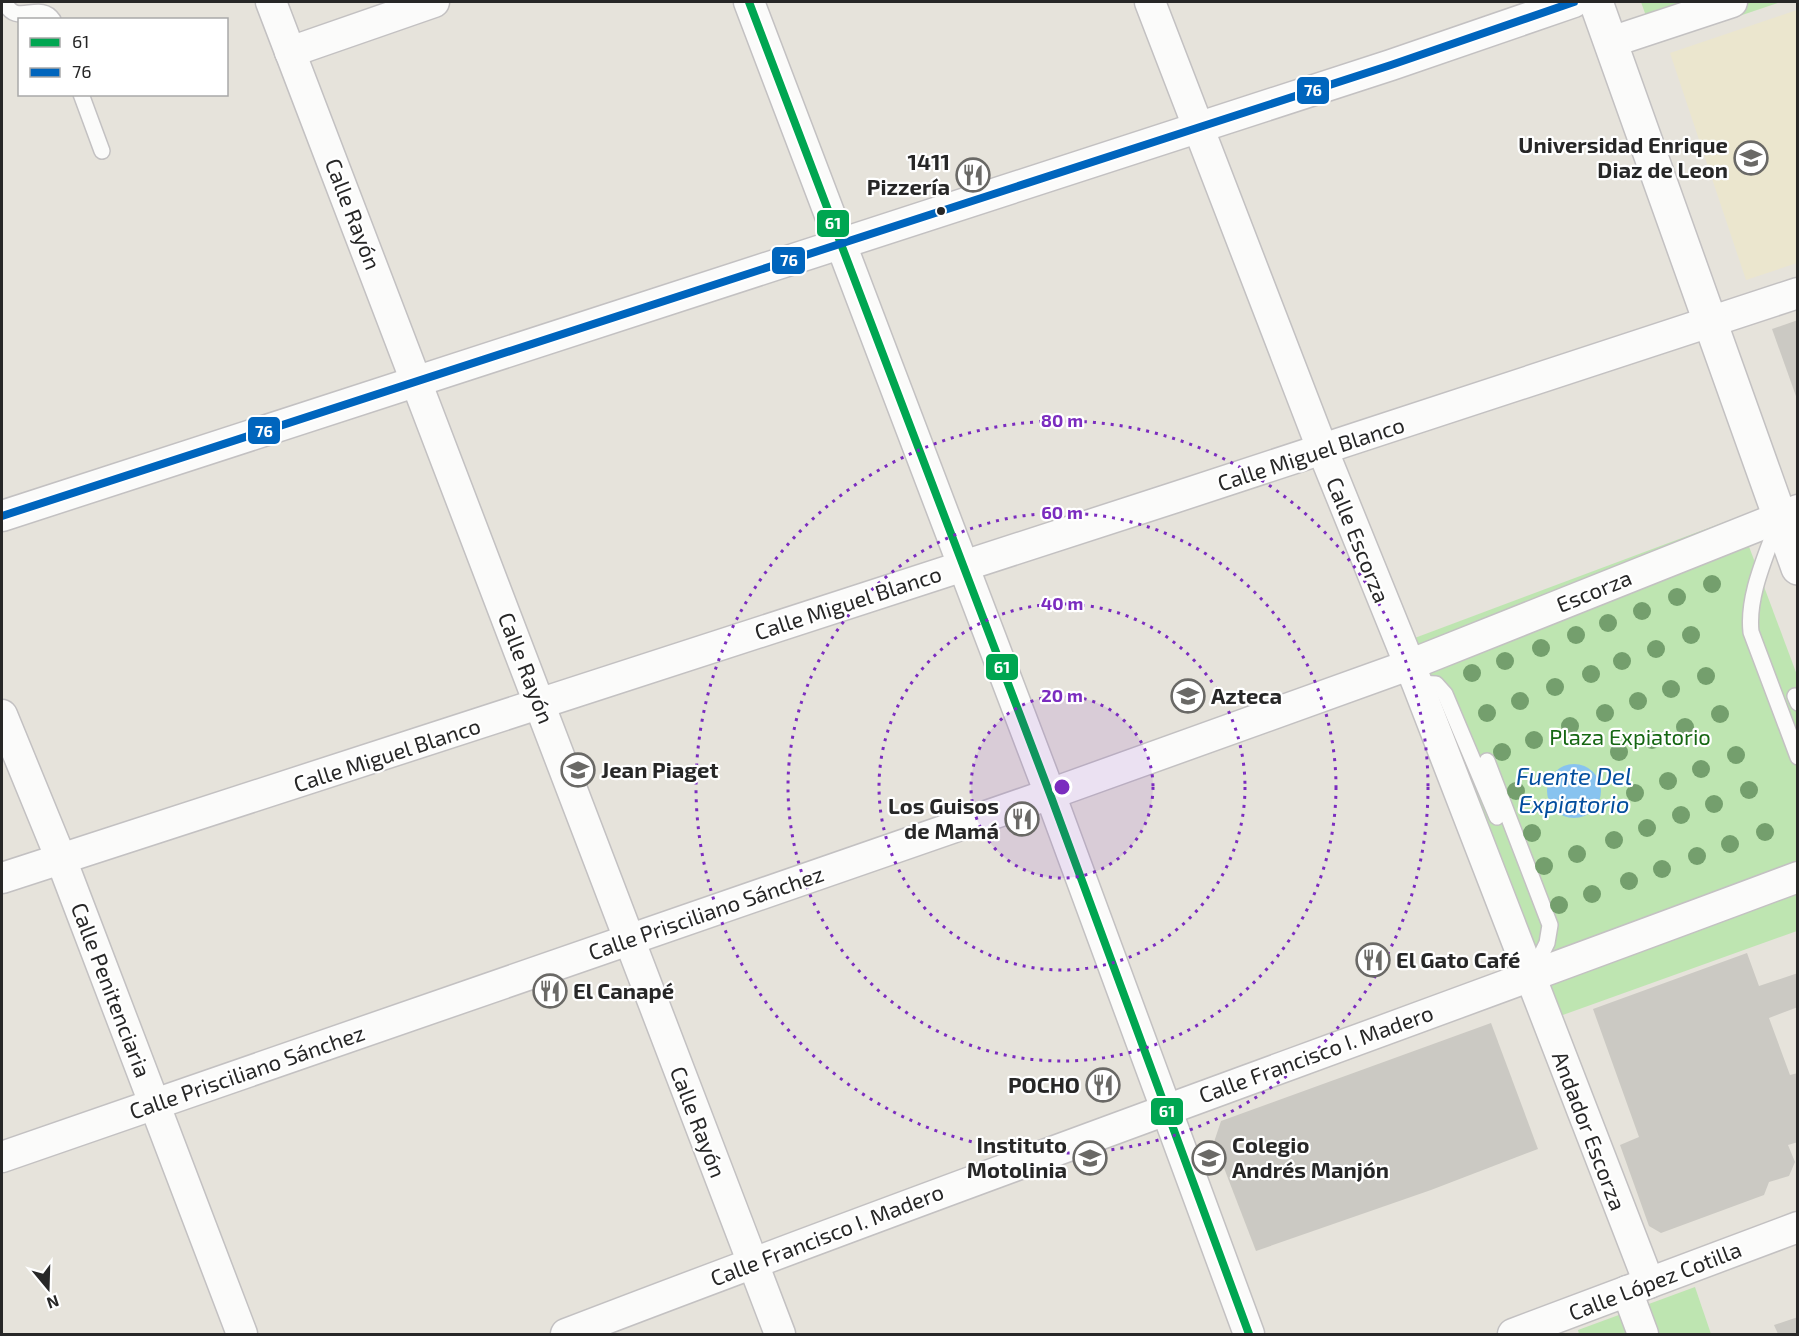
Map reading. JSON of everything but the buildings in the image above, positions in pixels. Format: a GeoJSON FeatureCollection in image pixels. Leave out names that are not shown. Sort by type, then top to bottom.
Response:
{"type":"FeatureCollection","features":[{"type":"Feature","properties":{"kind":"main road"},"geometry":{"type":"LineString","coordinates":[[1596,2],[1711,321],[1789,513],[1797,567]]}},
{"type":"Feature","properties":{"kind":"street","name":"Calle Rayón"},"geometry":{"type":"LineString","coordinates":[[271,2],[418,380],[628,940],[780,1335]]}},
{"type":"Feature","properties":{"kind":"street"},"geometry":{"type":"LineString","coordinates":[[290,52],[434,2]]}},
{"type":"Feature","properties":{"kind":"street"},"geometry":{"type":"LineString","coordinates":[[749,2],[839,244],[1050,794],[1249,1335]]}},
{"type":"Feature","properties":{"kind":"street","name":"Calle Escorza"},"geometry":{"type":"LineString","coordinates":[[1150,2],[1323,451],[1413,674],[1528,978]]}},
{"type":"Feature","properties":{"kind":"street"},"geometry":{"type":"LineString","coordinates":[[2,516],[1198,127],[1574,2]]}},
{"type":"Feature","properties":{"kind":"street"},"geometry":{"type":"LineString","coordinates":[[1611,42],[1732,2]]}},
{"type":"Feature","properties":{"kind":"street","name":"Calle Miguel Blanco"},"geometry":{"type":"LineString","coordinates":[[2,878],[540,706],[963,565],[1323,451],[1797,292]]}},
{"type":"Feature","properties":{"kind":"street","name":"Escorza"},"geometry":{"type":"LineString","coordinates":[[1413,674],[1789,513]]}},
{"type":"Feature","properties":{"kind":"street","name":"Calle Prisciliano Sánchez"},"geometry":{"type":"LineString","coordinates":[[2,1157],[1050,794],[1413,674]]}},
{"type":"Feature","properties":{"kind":"street","name":"Calle Penitenciaria"},"geometry":{"type":"LineString","coordinates":[[2,715],[61,859],[242,1335]]}},
{"type":"Feature","properties":{"kind":"street","name":"Calle Francisco I. Madero"},"geometry":{"type":"LineString","coordinates":[[566,1335],[1166,1108],[1528,978],[1797,877]]}},
{"type":"Feature","properties":{"kind":"street","name":"Andador Escorza"},"geometry":{"type":"LineString","coordinates":[[1528,978],[1638,1287]]}},
{"type":"Feature","properties":{"kind":"street","name":"Calle López Cotilla"},"geometry":{"type":"LineString","coordinates":[[1513,1335],[1797,1227]]}},
{"type":"Feature","properties":{"kind":"street"},"geometry":{"type":"LineString","coordinates":[[1638,1287],[1643,1335]]}},
{"type":"Feature","properties":{"kind":"lane"},"geometry":{"type":"LineString","coordinates":[[5,2],[11,12],[18,14],[41,9],[48,12],[52,18]]}},
{"type":"Feature","properties":{"kind":"lane"},"geometry":{"type":"LineString","coordinates":[[82,96],[102,151]]}},
{"type":"Feature","properties":{"kind":"lane"},"geometry":{"type":"LineString","coordinates":[[1789,513],[1761,573],[1750,617],[1751,632],[1797,757]]}},
{"type":"Feature","properties":{"kind":"lane"},"geometry":{"type":"LineString","coordinates":[[1413,674],[1436,684],[1445,694],[1497,817]]}},
{"type":"Feature","properties":{"kind":"lane"},"geometry":{"type":"LineString","coordinates":[[1487,761],[1550,925],[1547,942],[1528,978]]}},
{"type":"Feature","properties":{"kind":"shaded area","name":"Universidad Enrique Diaz de Leon"},"geometry":{"type":"Polygon","coordinates":[[[1797,10],[1797,263],[1746,280],[1670,53],[1797,10]]]}},
{"type":"Feature","properties":{"kind":"green space"},"geometry":{"type":"Polygon","coordinates":[[[1641,2],[1781,2],[1656,44],[1641,2]]]}},
{"type":"Feature","properties":{"kind":"green space","name":"Plaza Expiatorio"},"geometry":{"type":"Polygon","coordinates":[[[1738,517],[1797,675],[1797,931],[1560,1016],[1412,639],[1738,517]]]}},
{"type":"Feature","properties":{"kind":"green space"},"geometry":{"type":"Polygon","coordinates":[[[1695,1287],[1711,1334],[1579,1334],[1578,1330],[1695,1287]]]}},
{"type":"Feature","properties":{"kind":"water","name":"Fuente Del Expiatorio"},"geometry":{"type":"Polygon","coordinates":[[[1574,764],[1584,766],[1593,772],[1599,781],[1601,791],[1599,801],[1593,810],[1584,816],[1574,818],[1564,816],[1555,810],[1549,801],[1547,791],[1549,781],[1555,772],[1564,766],[1574,764]]]}},
{"type":"Feature","properties":{"kind":"transit line","name":"61"},"geometry":{"type":"LineString","coordinates":[[749,2],[1050,794],[1249,1334]]}},
{"type":"Feature","properties":{"kind":"transit line","name":"76"},"geometry":{"type":"LineString","coordinates":[[2,516],[1391,65],[1574,2]]}},
{"type":"Feature","properties":{"kind":"place","name":"Universidad Enrique Diaz de Leon"},"geometry":{"type":"Point","coordinates":[1751,158]}},
{"type":"Feature","properties":{"kind":"place","name":"1411 Pizzería"},"geometry":{"type":"Point","coordinates":[973,175]}},
{"type":"Feature","properties":{"kind":"place","name":"Azteca"},"geometry":{"type":"Point","coordinates":[1188,696]}},
{"type":"Feature","properties":{"kind":"place","name":"Jean Piaget"},"geometry":{"type":"Point","coordinates":[578,770]}},
{"type":"Feature","properties":{"kind":"place","name":"Los Guisos de Mamá"},"geometry":{"type":"Point","coordinates":[1022,819]}},
{"type":"Feature","properties":{"kind":"place","name":"El Gato Café"},"geometry":{"type":"Point","coordinates":[1373,960]}},
{"type":"Feature","properties":{"kind":"place","name":"El Canapé"},"geometry":{"type":"Point","coordinates":[550,991]}},
{"type":"Feature","properties":{"kind":"place","name":"POCHO"},"geometry":{"type":"Point","coordinates":[1103,1085]}},
{"type":"Feature","properties":{"kind":"place","name":"Instituto Motolinia"},"geometry":{"type":"Point","coordinates":[1090,1158]}},
{"type":"Feature","properties":{"kind":"place","name":"Colegio Andrés Manjón"},"geometry":{"type":"Point","coordinates":[1209,1158]}}]}
